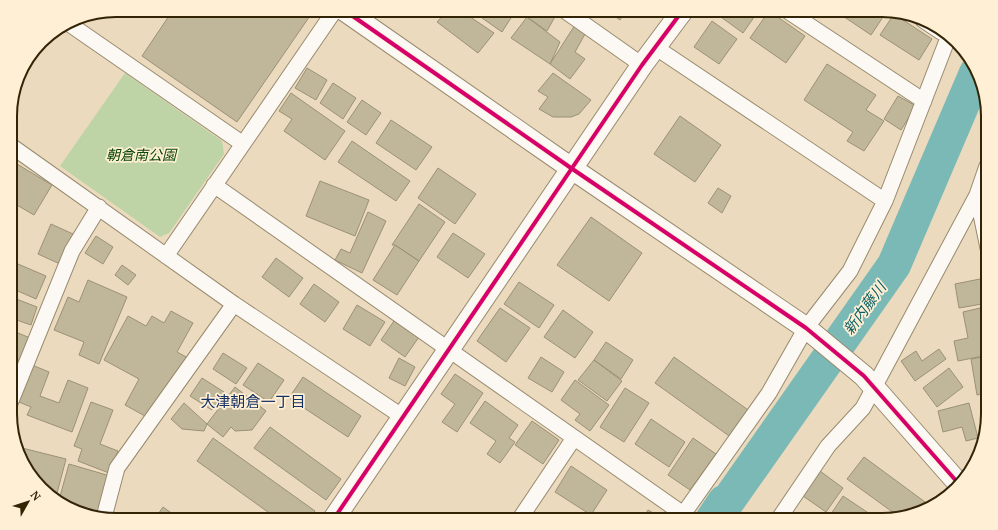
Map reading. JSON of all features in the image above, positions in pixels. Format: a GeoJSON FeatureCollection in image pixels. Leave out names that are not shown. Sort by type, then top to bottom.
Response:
{"type":"FeatureCollection","features":[{"type":"Feature","properties":{"kind":"street"},"geometry":{"type":"LineString","coordinates":[[166,256],[330,17]]}},
{"type":"Feature","properties":{"kind":"street"},"geometry":{"type":"LineString","coordinates":[[354,17],[811,333],[869,382],[955,480]]}},
{"type":"Feature","properties":{"kind":"street"},"geometry":{"type":"LineString","coordinates":[[574,17],[642,65]]}},
{"type":"Feature","properties":{"kind":"street"},"geometry":{"type":"LineString","coordinates":[[338,513],[571,168],[642,65],[678,17]]}},
{"type":"Feature","properties":{"kind":"street"},"geometry":{"type":"LineString","coordinates":[[797,17],[924,101]]}},
{"type":"Feature","properties":{"kind":"street"},"geometry":{"type":"LineString","coordinates":[[73,27],[243,144]]}},
{"type":"Feature","properties":{"kind":"street"},"geometry":{"type":"LineString","coordinates":[[684,513],[811,333],[850,270],[885,201],[947,41]]}},
{"type":"Feature","properties":{"kind":"street"},"geometry":{"type":"LineString","coordinates":[[655,47],[885,201]]}},
{"type":"Feature","properties":{"kind":"street"},"geometry":{"type":"LineString","coordinates":[[17,151],[99,207],[234,304],[403,417]]}},
{"type":"Feature","properties":{"kind":"street"},"geometry":{"type":"LineString","coordinates":[[784,513],[828,446],[863,408],[869,382],[976,195],[981,182]]}},
{"type":"Feature","properties":{"kind":"street"},"geometry":{"type":"LineString","coordinates":[[214,185],[574,438],[676,513]]}},
{"type":"Feature","properties":{"kind":"street"},"geometry":{"type":"LineString","coordinates":[[976,195],[981,217]]}},
{"type":"Feature","properties":{"kind":"street"},"geometry":{"type":"LineString","coordinates":[[17,386],[72,251],[99,207]]}},
{"type":"Feature","properties":{"kind":"street"},"geometry":{"type":"LineString","coordinates":[[105,512],[117,468],[234,304]]}},
{"type":"Feature","properties":{"kind":"street"},"geometry":{"type":"LineString","coordinates":[[524,513],[574,438]]}},
{"type":"Feature","properties":{"kind":"green space","name":"朝倉南公園"},"geometry":{"type":"Polygon","coordinates":[[[125,73],[222,141],[224,154],[169,233],[160,237],[60,166],[125,73]]]}},
{"type":"Feature","properties":{"kind":"building"},"geometry":{"type":"Polygon","coordinates":[[[168,17],[309,17],[237,122],[142,56],[168,17]]]}},
{"type":"Feature","properties":{"kind":"building"},"geometry":{"type":"Polygon","coordinates":[[[442,17],[470,17],[494,33],[478,53],[437,22],[442,17]]]}},
{"type":"Feature","properties":{"kind":"building"},"geometry":{"type":"Polygon","coordinates":[[[483,17],[512,17],[502,32],[483,17]]]}},
{"type":"Feature","properties":{"kind":"building"},"geometry":{"type":"Polygon","coordinates":[[[527,17],[555,17],[547,31],[527,17]]]}},
{"type":"Feature","properties":{"kind":"building"},"geometry":{"type":"Polygon","coordinates":[[[527,17],[560,42],[550,64],[511,38],[527,17]]]}},
{"type":"Feature","properties":{"kind":"building"},"geometry":{"type":"Polygon","coordinates":[[[721,17],[754,17],[743,33],[721,17]]]}},
{"type":"Feature","properties":{"kind":"building"},"geometry":{"type":"Polygon","coordinates":[[[765,17],[778,17],[805,36],[786,63],[750,38],[765,17]]]}},
{"type":"Feature","properties":{"kind":"building"},"geometry":{"type":"Polygon","coordinates":[[[844,17],[883,17],[871,35],[844,17]]]}},
{"type":"Feature","properties":{"kind":"building"},"geometry":{"type":"Polygon","coordinates":[[[892,18],[902,19],[932,39],[919,60],[880,35],[892,18]]]}},
{"type":"Feature","properties":{"kind":"building"},"geometry":{"type":"Polygon","coordinates":[[[712,21],[737,39],[719,64],[694,47],[712,21]]]}},
{"type":"Feature","properties":{"kind":"building"},"geometry":{"type":"Polygon","coordinates":[[[575,25],[585,34],[575,52],[585,59],[570,79],[550,64],[575,25]]]}},
{"type":"Feature","properties":{"kind":"building"},"geometry":{"type":"Polygon","coordinates":[[[827,64],[876,95],[866,110],[884,121],[864,151],[847,141],[853,132],[804,100],[827,64]]]}},
{"type":"Feature","properties":{"kind":"building"},"geometry":{"type":"Polygon","coordinates":[[[307,68],[327,80],[316,100],[295,88],[307,68]]]}},
{"type":"Feature","properties":{"kind":"building"},"geometry":{"type":"Polygon","coordinates":[[[553,73],[591,100],[579,114],[571,117],[553,117],[539,109],[548,97],[538,91],[553,73]]]}},
{"type":"Feature","properties":{"kind":"building"},"geometry":{"type":"Polygon","coordinates":[[[333,83],[356,98],[343,119],[320,103],[333,83]]]}},
{"type":"Feature","properties":{"kind":"building"},"geometry":{"type":"Polygon","coordinates":[[[291,93],[345,131],[325,160],[284,131],[292,119],[279,111],[291,93]]]}},
{"type":"Feature","properties":{"kind":"building"},"geometry":{"type":"Polygon","coordinates":[[[898,96],[916,106],[901,130],[884,119],[898,96]]]}},
{"type":"Feature","properties":{"kind":"building"},"geometry":{"type":"Polygon","coordinates":[[[362,100],[381,113],[366,135],[347,122],[362,100]]]}},
{"type":"Feature","properties":{"kind":"building"},"geometry":{"type":"Polygon","coordinates":[[[680,116],[721,145],[695,182],[654,154],[680,116]]]}},
{"type":"Feature","properties":{"kind":"building"},"geometry":{"type":"Polygon","coordinates":[[[391,120],[432,147],[416,170],[376,143],[391,120]]]}},
{"type":"Feature","properties":{"kind":"building"},"geometry":{"type":"Polygon","coordinates":[[[352,141],[410,181],[396,201],[338,162],[352,141]]]}},
{"type":"Feature","properties":{"kind":"building"},"geometry":{"type":"Polygon","coordinates":[[[17,164],[52,185],[34,215],[17,205],[17,164]]]}},
{"type":"Feature","properties":{"kind":"building"},"geometry":{"type":"Polygon","coordinates":[[[438,168],[476,194],[455,224],[418,198],[438,168]]]}},
{"type":"Feature","properties":{"kind":"building"},"geometry":{"type":"Polygon","coordinates":[[[320,181],[369,200],[355,236],[306,216],[320,181]]]}},
{"type":"Feature","properties":{"kind":"building"},"geometry":{"type":"Polygon","coordinates":[[[718,188],[731,196],[722,213],[708,203],[718,188]]]}},
{"type":"Feature","properties":{"kind":"building"},"geometry":{"type":"Polygon","coordinates":[[[419,204],[445,222],[419,261],[395,245],[392,245],[419,204]]]}},
{"type":"Feature","properties":{"kind":"building"},"geometry":{"type":"Polygon","coordinates":[[[368,212],[386,221],[362,273],[335,260],[341,249],[350,253],[368,212]]]}},
{"type":"Feature","properties":{"kind":"building"},"geometry":{"type":"Polygon","coordinates":[[[591,217],[642,253],[609,301],[557,265],[591,217]]]}},
{"type":"Feature","properties":{"kind":"building"},"geometry":{"type":"Polygon","coordinates":[[[51,224],[73,234],[60,264],[38,254],[51,224]]]}},
{"type":"Feature","properties":{"kind":"building"},"geometry":{"type":"Polygon","coordinates":[[[453,233],[485,254],[468,278],[437,257],[453,233]]]}},
{"type":"Feature","properties":{"kind":"building"},"geometry":{"type":"Polygon","coordinates":[[[96,236],[113,247],[103,264],[85,253],[96,236]]]}},
{"type":"Feature","properties":{"kind":"building"},"geometry":{"type":"Polygon","coordinates":[[[395,245],[419,261],[397,295],[373,280],[395,245]]]}},
{"type":"Feature","properties":{"kind":"building"},"geometry":{"type":"Polygon","coordinates":[[[276,258],[303,278],[289,297],[262,277],[276,258]]]}},
{"type":"Feature","properties":{"kind":"building"},"geometry":{"type":"Polygon","coordinates":[[[17,264],[46,276],[36,299],[17,291],[17,264]]]}},
{"type":"Feature","properties":{"kind":"building"},"geometry":{"type":"Polygon","coordinates":[[[122,265],[136,275],[128,285],[115,275],[122,265]]]}},
{"type":"Feature","properties":{"kind":"building"},"geometry":{"type":"Polygon","coordinates":[[[981,279],[981,304],[959,308],[955,284],[981,279]]]}},
{"type":"Feature","properties":{"kind":"building"},"geometry":{"type":"Polygon","coordinates":[[[88,280],[127,297],[99,364],[79,355],[84,342],[54,330],[68,297],[79,302],[88,280]]]}},
{"type":"Feature","properties":{"kind":"building"},"geometry":{"type":"Polygon","coordinates":[[[519,282],[554,305],[539,328],[504,304],[519,282]]]}},
{"type":"Feature","properties":{"kind":"building"},"geometry":{"type":"Polygon","coordinates":[[[314,284],[339,302],[325,322],[300,304],[314,284]]]}},
{"type":"Feature","properties":{"kind":"building"},"geometry":{"type":"Polygon","coordinates":[[[17,299],[37,307],[31,325],[17,320],[17,299]]]}},
{"type":"Feature","properties":{"kind":"building"},"geometry":{"type":"Polygon","coordinates":[[[357,305],[385,322],[370,346],[343,329],[357,305]]]}},
{"type":"Feature","properties":{"kind":"building"},"geometry":{"type":"Polygon","coordinates":[[[500,308],[530,328],[506,362],[477,341],[500,308]]]}},
{"type":"Feature","properties":{"kind":"building"},"geometry":{"type":"Polygon","coordinates":[[[980,308],[981,356],[958,361],[954,341],[968,338],[963,312],[980,308]]]}},
{"type":"Feature","properties":{"kind":"building"},"geometry":{"type":"Polygon","coordinates":[[[563,310],[593,332],[575,358],[544,337],[563,310]]]}},
{"type":"Feature","properties":{"kind":"building"},"geometry":{"type":"Polygon","coordinates":[[[171,311],[193,323],[177,352],[188,358],[154,421],[125,405],[139,379],[104,360],[128,316],[146,326],[152,316],[164,323],[171,311]]]}},
{"type":"Feature","properties":{"kind":"building"},"geometry":{"type":"Polygon","coordinates":[[[394,321],[419,337],[405,357],[381,340],[394,321]]]}},
{"type":"Feature","properties":{"kind":"building"},"geometry":{"type":"Polygon","coordinates":[[[17,333],[30,338],[21,361],[17,359],[17,333]]]}},
{"type":"Feature","properties":{"kind":"building"},"geometry":{"type":"Polygon","coordinates":[[[606,342],[633,360],[621,379],[594,360],[606,342]]]}},
{"type":"Feature","properties":{"kind":"building"},"geometry":{"type":"Polygon","coordinates":[[[939,349],[946,359],[915,381],[901,361],[916,351],[922,361],[939,349]]]}},
{"type":"Feature","properties":{"kind":"building"},"geometry":{"type":"Polygon","coordinates":[[[223,353],[247,368],[236,384],[213,369],[223,353]]]}},
{"type":"Feature","properties":{"kind":"building"},"geometry":{"type":"Polygon","coordinates":[[[541,357],[564,372],[552,392],[528,378],[541,357]]]}},
{"type":"Feature","properties":{"kind":"building"},"geometry":{"type":"Polygon","coordinates":[[[674,357],[751,412],[732,438],[655,383],[674,357]]]}},
{"type":"Feature","properties":{"kind":"building"},"geometry":{"type":"Polygon","coordinates":[[[981,357],[981,394],[977,395],[971,359],[981,357]]]}},
{"type":"Feature","properties":{"kind":"building"},"geometry":{"type":"Polygon","coordinates":[[[399,358],[415,367],[405,386],[389,378],[399,358]]]}},
{"type":"Feature","properties":{"kind":"building"},"geometry":{"type":"Polygon","coordinates":[[[594,360],[622,381],[607,401],[578,380],[594,360]]]}},
{"type":"Feature","properties":{"kind":"building"},"geometry":{"type":"Polygon","coordinates":[[[258,363],[284,380],[269,402],[243,385],[258,363]]]}},
{"type":"Feature","properties":{"kind":"building"},"geometry":{"type":"Polygon","coordinates":[[[32,365],[49,372],[40,396],[59,403],[68,380],[88,388],[72,432],[27,415],[31,407],[19,402],[32,365]]]}},
{"type":"Feature","properties":{"kind":"building"},"geometry":{"type":"Polygon","coordinates":[[[949,368],[963,387],[937,407],[923,388],[949,368]]]}},
{"type":"Feature","properties":{"kind":"building"},"geometry":{"type":"Polygon","coordinates":[[[455,374],[483,393],[457,432],[442,422],[455,404],[441,394],[455,374]]]}},
{"type":"Feature","properties":{"kind":"building"},"geometry":{"type":"Polygon","coordinates":[[[303,377],[361,416],[348,437],[289,398],[303,377]]]}},
{"type":"Feature","properties":{"kind":"building"},"geometry":{"type":"Polygon","coordinates":[[[202,378],[224,392],[212,410],[190,396],[202,378]]]}},
{"type":"Feature","properties":{"kind":"building"},"geometry":{"type":"Polygon","coordinates":[[[575,380],[609,405],[590,431],[575,420],[580,414],[561,400],[575,380]]]}},
{"type":"Feature","properties":{"kind":"building"},"geometry":{"type":"Polygon","coordinates":[[[235,387],[266,411],[252,430],[235,431],[231,427],[223,437],[207,424],[235,387]]]}},
{"type":"Feature","properties":{"kind":"building"},"geometry":{"type":"Polygon","coordinates":[[[625,388],[649,403],[624,442],[600,427],[625,388]]]}},
{"type":"Feature","properties":{"kind":"building"},"geometry":{"type":"Polygon","coordinates":[[[485,401],[518,425],[509,438],[515,442],[500,463],[487,454],[496,441],[470,423],[485,401]]]}},
{"type":"Feature","properties":{"kind":"building"},"geometry":{"type":"Polygon","coordinates":[[[91,402],[113,410],[100,444],[118,451],[109,473],[78,461],[82,449],[74,446],[91,402]]]}},
{"type":"Feature","properties":{"kind":"building"},"geometry":{"type":"Polygon","coordinates":[[[184,403],[207,424],[204,431],[182,429],[171,419],[184,403]]]}},
{"type":"Feature","properties":{"kind":"building"},"geometry":{"type":"Polygon","coordinates":[[[969,403],[978,438],[966,441],[962,427],[943,432],[938,411],[969,403]]]}},
{"type":"Feature","properties":{"kind":"building"},"geometry":{"type":"Polygon","coordinates":[[[651,419],[685,442],[669,467],[635,444],[651,419]]]}},
{"type":"Feature","properties":{"kind":"building"},"geometry":{"type":"Polygon","coordinates":[[[532,421],[559,440],[543,464],[515,445],[532,421]]]}},
{"type":"Feature","properties":{"kind":"building"},"geometry":{"type":"Polygon","coordinates":[[[270,427],[341,479],[326,500],[254,448],[270,427]]]}},
{"type":"Feature","properties":{"kind":"building"},"geometry":{"type":"Polygon","coordinates":[[[213,438],[315,511],[314,513],[269,513],[197,461],[213,438]]]}},
{"type":"Feature","properties":{"kind":"building"},"geometry":{"type":"Polygon","coordinates":[[[693,438],[716,454],[690,490],[668,475],[693,438]]]}},
{"type":"Feature","properties":{"kind":"building"},"geometry":{"type":"Polygon","coordinates":[[[24,448],[66,459],[57,493],[48,485],[48,482],[45,482],[42,479],[34,469],[27,458],[24,448]]]}},
{"type":"Feature","properties":{"kind":"building"},"geometry":{"type":"Polygon","coordinates":[[[864,457],[925,502],[914,508],[893,512],[847,479],[864,457]]]}},
{"type":"Feature","properties":{"kind":"building"},"geometry":{"type":"Polygon","coordinates":[[[69,464],[110,476],[100,511],[78,506],[60,495],[69,464]]]}},
{"type":"Feature","properties":{"kind":"building"},"geometry":{"type":"Polygon","coordinates":[[[571,466],[607,490],[592,513],[588,513],[555,492],[571,466]]]}},
{"type":"Feature","properties":{"kind":"building"},"geometry":{"type":"Polygon","coordinates":[[[820,471],[843,488],[826,512],[803,496],[820,471]]]}},
{"type":"Feature","properties":{"kind":"building"},"geometry":{"type":"Polygon","coordinates":[[[843,496],[868,513],[832,513],[843,496]]]}},
{"type":"Feature","properties":{"kind":"building"},"geometry":{"type":"Polygon","coordinates":[[[163,507],[171,513],[159,513],[163,507]]]}},
{"type":"Feature","properties":{"kind":"building"},"geometry":{"type":"Polygon","coordinates":[[[648,510],[653,513],[646,513],[648,510]]]}},
{"type":"Feature","properties":{"kind":"waterway","name":"新内藤川"},"geometry":{"type":"LineString","coordinates":[[717,513],[724,502],[728,501],[894,265],[973,79]]}},
{"type":"Feature","properties":{"kind":"cycle path"},"geometry":{"type":"LineString","coordinates":[[354,17],[571,168],[806,328],[864,376],[955,480]]}},
{"type":"Feature","properties":{"kind":"cycle path"},"geometry":{"type":"LineString","coordinates":[[338,513],[642,65],[678,17]]}},
{"type":"Feature","properties":{"kind":"district","name":"大津朝倉一丁目"},"geometry":{"type":"Point","coordinates":[253,401]}}]}
